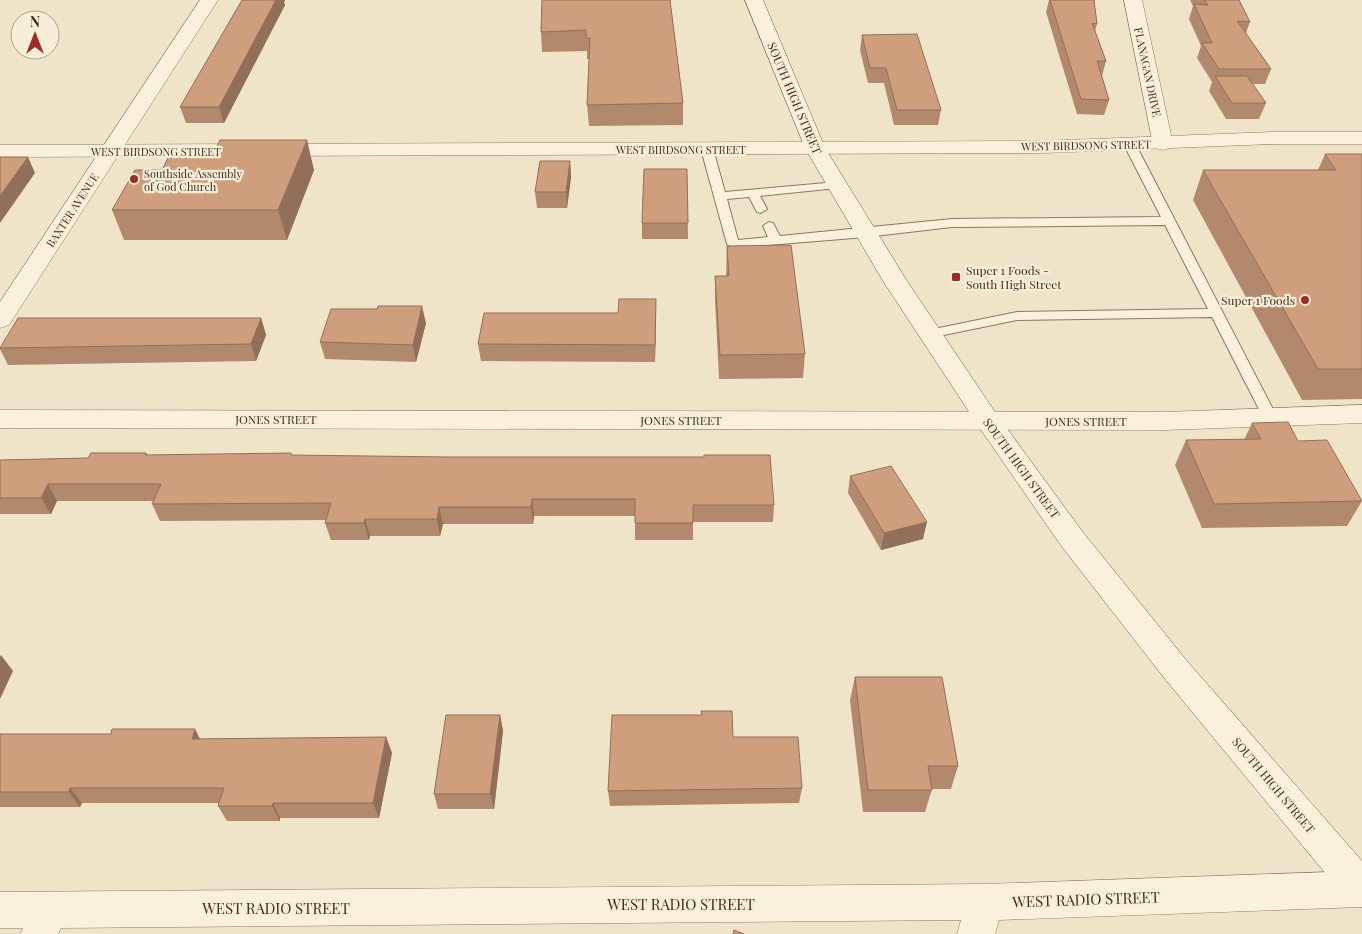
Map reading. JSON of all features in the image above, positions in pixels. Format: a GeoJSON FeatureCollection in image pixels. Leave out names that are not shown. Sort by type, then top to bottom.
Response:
{"type":"FeatureCollection","features":[{"type":"Feature","properties":{"kind":"street","name":"BAXTER AVENUE"},"geometry":{"type":"LineString","coordinates":[[0,320],[209,0]]}},
{"type":"Feature","properties":{"kind":"street","name":"SOUTH HIGH STREET"},"geometry":{"type":"LineString","coordinates":[[754,0],[815,148],[929,334],[988,421],[1072,539],[1176,670],[1362,889]]}},
{"type":"Feature","properties":{"kind":"street","name":"FLANAGAN DRIVE"},"geometry":{"type":"LineString","coordinates":[[1134,0],[1163,144]]}},
{"type":"Feature","properties":{"kind":"street","name":"WEST BIRDSONG STREET"},"geometry":{"type":"LineString","coordinates":[[0,151],[707,149],[1130,145],[1273,138],[1362,138]]}},
{"type":"Feature","properties":{"kind":"street","name":"JONES STREET"},"geometry":{"type":"LineString","coordinates":[[0,418],[1165,421],[1362,414]]}},
{"type":"Feature","properties":{"kind":"street","name":"WEST RADIO STREET"},"geometry":{"type":"LineString","coordinates":[[0,910],[45,922],[981,918],[1362,889]]}},
{"type":"Feature","properties":{"kind":"lane"},"geometry":{"type":"LineString","coordinates":[[1130,145],[1270,417]]}},
{"type":"Feature","properties":{"kind":"lane"},"geometry":{"type":"LineString","coordinates":[[707,149],[733,244],[866,233],[952,223],[1169,221]]}},
{"type":"Feature","properties":{"kind":"lane"},"geometry":{"type":"LineString","coordinates":[[720,196],[837,185]]}},
{"type":"Feature","properties":{"kind":"lane"},"geometry":{"type":"LineString","coordinates":[[753,193],[760,209]]}},
{"type":"Feature","properties":{"kind":"lane"},"geometry":{"type":"LineString","coordinates":[[769,226],[776,241]]}},
{"type":"Feature","properties":{"kind":"lane"},"geometry":{"type":"LineString","coordinates":[[929,334],[1017,316],[1216,313]]}},
{"type":"Feature","properties":{"kind":"building"},"geometry":{"type":"Polygon","coordinates":[[[242,0],[276,0],[219,107],[180,107],[242,0]]]}},
{"type":"Feature","properties":{"kind":"building"},"geometry":{"type":"Polygon","coordinates":[[[542,0],[670,0],[683,103],[587,105],[590,38],[586,38],[586,30],[541,32],[542,0]]]}},
{"type":"Feature","properties":{"kind":"building"},"geometry":{"type":"Polygon","coordinates":[[[1050,0],[1094,0],[1097,24],[1092,23],[1106,61],[1097,61],[1109,100],[1081,99],[1050,0]]]}},
{"type":"Feature","properties":{"kind":"building"},"geometry":{"type":"Polygon","coordinates":[[[1204,0],[1239,0],[1250,22],[1237,21],[1271,69],[1219,69],[1202,43],[1212,43],[1194,4],[1208,5],[1204,0]]]}},
{"type":"Feature","properties":{"kind":"building"},"geometry":{"type":"Polygon","coordinates":[[[917,34],[941,110],[897,110],[886,68],[870,68],[862,35],[917,34]]]}},
{"type":"Feature","properties":{"kind":"building"},"geometry":{"type":"Polygon","coordinates":[[[1215,76],[1247,76],[1266,103],[1232,103],[1215,76]]]}},
{"type":"Feature","properties":{"kind":"building"},"geometry":{"type":"Polygon","coordinates":[[[220,140],[307,140],[278,210],[112,210],[135,170],[162,170],[171,152],[214,152],[220,140]]]}},
{"type":"Feature","properties":{"kind":"building","name":"Super 1 Foods"},"geometry":{"type":"Polygon","coordinates":[[[1325,154],[1362,154],[1362,369],[1318,369],[1203,170],[1336,170],[1325,154]]]}},
{"type":"Feature","properties":{"kind":"building"},"geometry":{"type":"Polygon","coordinates":[[[0,157],[28,157],[0,196],[0,157]]]}},
{"type":"Feature","properties":{"kind":"building"},"geometry":{"type":"Polygon","coordinates":[[[540,161],[570,161],[566,192],[535,192],[540,161]]]}},
{"type":"Feature","properties":{"kind":"building"},"geometry":{"type":"Polygon","coordinates":[[[644,169],[687,169],[688,223],[642,223],[644,169]]]}},
{"type":"Feature","properties":{"kind":"building"},"geometry":{"type":"Polygon","coordinates":[[[791,245],[805,354],[720,355],[715,276],[729,276],[727,246],[791,245]]]}},
{"type":"Feature","properties":{"kind":"building"},"geometry":{"type":"Polygon","coordinates":[[[619,299],[656,299],[655,345],[478,344],[484,313],[618,313],[619,299]]]}},
{"type":"Feature","properties":{"kind":"building"},"geometry":{"type":"Polygon","coordinates":[[[378,306],[422,306],[413,345],[320,342],[331,309],[377,309],[378,306]]]}},
{"type":"Feature","properties":{"kind":"building"},"geometry":{"type":"Polygon","coordinates":[[[18,318],[261,318],[251,344],[0,348],[18,318]]]}},
{"type":"Feature","properties":{"kind":"building"},"geometry":{"type":"Polygon","coordinates":[[[1288,422],[1298,441],[1327,440],[1362,501],[1214,504],[1186,440],[1261,439],[1252,423],[1288,422]]]}},
{"type":"Feature","properties":{"kind":"building"},"geometry":{"type":"Polygon","coordinates":[[[91,453],[146,453],[145,455],[291,453],[291,455],[448,457],[704,457],[704,455],[770,455],[774,505],[693,505],[693,523],[635,523],[635,499],[532,499],[531,507],[439,507],[437,519],[365,519],[364,523],[325,523],[331,503],[152,504],[161,484],[48,484],[41,498],[0,498],[0,460],[88,458],[91,453]]]}},
{"type":"Feature","properties":{"kind":"building"},"geometry":{"type":"Polygon","coordinates":[[[891,466],[927,522],[884,533],[850,476],[891,466]]]}},
{"type":"Feature","properties":{"kind":"building"},"geometry":{"type":"Polygon","coordinates":[[[855,677],[942,677],[958,766],[928,766],[932,790],[868,790],[855,677]]]}},
{"type":"Feature","properties":{"kind":"building"},"geometry":{"type":"Polygon","coordinates":[[[701,711],[732,711],[733,737],[798,737],[802,788],[608,791],[612,715],[702,715],[701,711]]]}},
{"type":"Feature","properties":{"kind":"building"},"geometry":{"type":"Polygon","coordinates":[[[446,715],[500,715],[490,794],[434,794],[446,715]]]}},
{"type":"Feature","properties":{"kind":"building"},"geometry":{"type":"Polygon","coordinates":[[[112,729],[195,729],[192,739],[386,737],[373,803],[273,803],[272,806],[218,806],[224,788],[70,788],[69,792],[0,792],[0,734],[111,734],[112,729]]]}},
{"type":"Feature","properties":{"kind":"building"},"geometry":{"type":"Polygon","coordinates":[[[734,930],[744,934],[733,934],[734,930]]]}},
{"type":"Feature","properties":{"kind":"place","name":"Southside Assembly of God Church"},"geometry":{"type":"Point","coordinates":[134,179]}},
{"type":"Feature","properties":{"kind":"place","name":"Super 1 Foods - South High Street"},"geometry":{"type":"Point","coordinates":[956,277]}},
{"type":"Feature","properties":{"kind":"place","name":"Super 1 Foods"},"geometry":{"type":"Point","coordinates":[1305,300]}}]}
